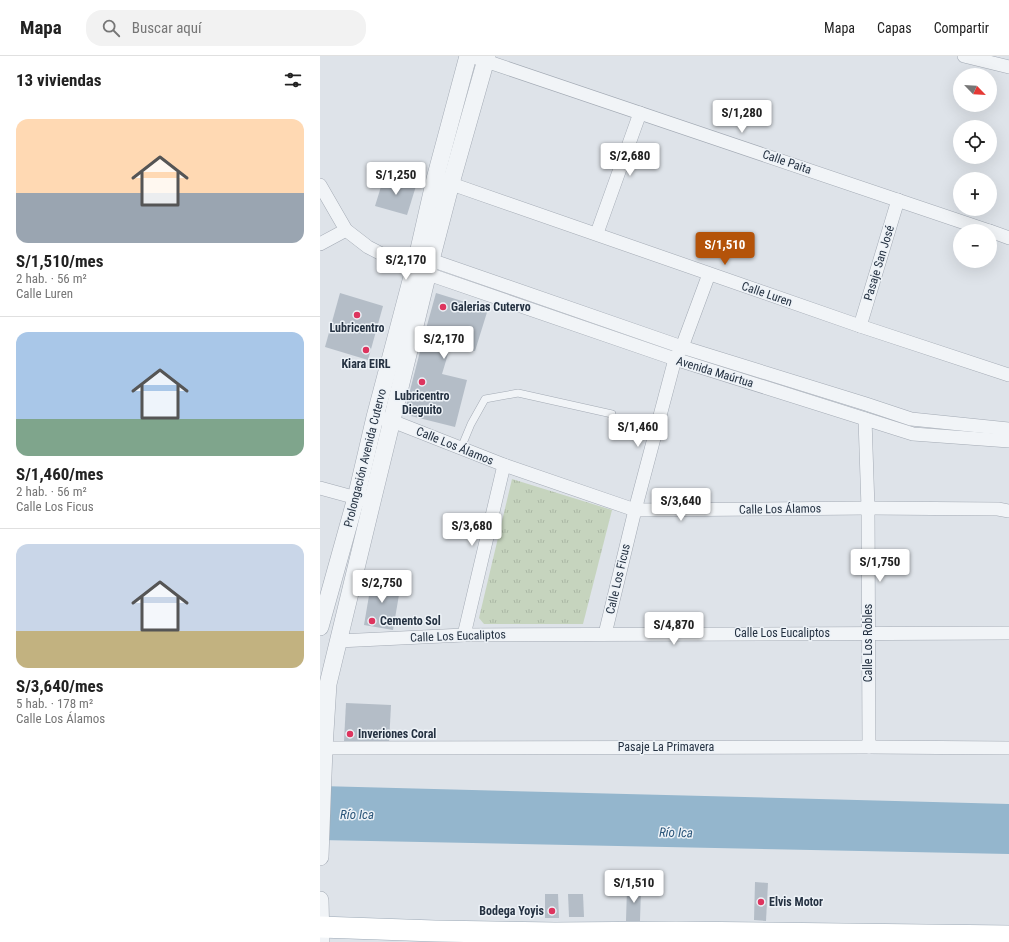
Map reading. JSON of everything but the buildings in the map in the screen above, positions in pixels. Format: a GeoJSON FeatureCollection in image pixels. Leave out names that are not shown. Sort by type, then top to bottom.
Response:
{"type":"FeatureCollection","features":[{"type":"Feature","properties":{"kind":"main road"},"geometry":{"type":"LineString","coordinates":[[320,927],[435,936],[555,938],[907,938],[1009,936]]}},
{"type":"Feature","properties":{"kind":"street","name":"Prolongación Avenida Cutervo"},"geometry":{"type":"LineString","coordinates":[[320,857],[328,684],[338,641],[364,500],[443,181],[468,56]]}},
{"type":"Feature","properties":{"kind":"street"},"geometry":{"type":"LineString","coordinates":[[966,56],[1009,67]]}},
{"type":"Feature","properties":{"kind":"street","name":"Prolongación Avenida Cutervo"},"geometry":{"type":"LineString","coordinates":[[443,181],[482,58]]}},
{"type":"Feature","properties":{"kind":"street","name":"Calle Paita"},"geometry":{"type":"LineString","coordinates":[[482,58],[968,224]]}},
{"type":"Feature","properties":{"kind":"street"},"geometry":{"type":"LineString","coordinates":[[597,233],[640,113]]}},
{"type":"Feature","properties":{"kind":"street","name":"Calle Luren"},"geometry":{"type":"LineString","coordinates":[[443,181],[597,233],[709,274],[860,326],[1009,375]]}},
{"type":"Feature","properties":{"kind":"street"},"geometry":{"type":"LineString","coordinates":[[320,185],[346,230],[368,247],[395,260],[422,266]]}},
{"type":"Feature","properties":{"kind":"street","name":"Pasaje San José"},"geometry":{"type":"LineString","coordinates":[[860,326],[898,200]]}},
{"type":"Feature","properties":{"kind":"street"},"geometry":{"type":"LineString","coordinates":[[320,244],[346,230]]}},
{"type":"Feature","properties":{"kind":"street","name":"Calle Paita"},"geometry":{"type":"LineString","coordinates":[[997,234],[1009,238]]}},
{"type":"Feature","properties":{"kind":"street","name":"Avenida Maúrtua"},"geometry":{"type":"LineString","coordinates":[[422,266],[911,419],[1009,429]]}},
{"type":"Feature","properties":{"kind":"street","name":"Avenida Maúrtua"},"geometry":{"type":"LineString","coordinates":[[422,266],[675,359],[913,434],[1009,441]]}},
{"type":"Feature","properties":{"kind":"street","name":"Calle Los Ficus"},"geometry":{"type":"LineString","coordinates":[[606,634],[635,510],[675,359],[682,347],[709,274]]}},
{"type":"Feature","properties":{"kind":"street","name":"Calle Los Álamos"},"geometry":{"type":"LineString","coordinates":[[384,419],[504,465],[635,510],[868,508],[998,509],[1009,511]]}},
{"type":"Feature","properties":{"kind":"street","name":"Calle Los Robles"},"geometry":{"type":"LineString","coordinates":[[865,419],[868,508],[869,747]]}},
{"type":"Feature","properties":{"kind":"street"},"geometry":{"type":"LineString","coordinates":[[464,635],[504,465]]}},
{"type":"Feature","properties":{"kind":"street"},"geometry":{"type":"LineString","coordinates":[[320,488],[364,500]]}},
{"type":"Feature","properties":{"kind":"street","name":"Prolongación Avenida Cutervo"},"geometry":{"type":"LineString","coordinates":[[320,627],[364,500]]}},
{"type":"Feature","properties":{"kind":"street","name":"Calle Los Eucaliptos"},"geometry":{"type":"LineString","coordinates":[[338,641],[464,635],[1009,633]]}},
{"type":"Feature","properties":{"kind":"street","name":"Pasaje La Primavera"},"geometry":{"type":"LineString","coordinates":[[324,754],[869,747],[1009,748]]}},
{"type":"Feature","properties":{"kind":"street"},"geometry":{"type":"LineString","coordinates":[[320,900],[321,942]]}},
{"type":"Feature","properties":{"kind":"lane"},"geometry":{"type":"LineString","coordinates":[[462,448],[471,424],[485,399],[518,393],[612,414]]}},
{"type":"Feature","properties":{"kind":"green space"},"geometry":{"type":"Polygon","coordinates":[[[512,479],[612,510],[583,624],[484,624],[479,618],[512,479]]]}},
{"type":"Feature","properties":{"kind":"water","name":"Río Ica"},"geometry":{"type":"Polygon","coordinates":[[[320,786],[1009,804],[1009,854],[320,840],[320,786]]]}},
{"type":"Feature","properties":{"kind":"place","name":"Galerias Cutervo"},"geometry":{"type":"Point","coordinates":[443,307]}},
{"type":"Feature","properties":{"kind":"place","name":"Lubricentro"},"geometry":{"type":"Point","coordinates":[357,315]}},
{"type":"Feature","properties":{"kind":"place","name":"Kiara EIRL"},"geometry":{"type":"Point","coordinates":[366,350]}},
{"type":"Feature","properties":{"kind":"place","name":"Lubricentro Dieguito"},"geometry":{"type":"Point","coordinates":[422,382]}},
{"type":"Feature","properties":{"kind":"place","name":"Cemento Sol"},"geometry":{"type":"Point","coordinates":[372,621]}},
{"type":"Feature","properties":{"kind":"place","name":"Inveriones Coral"},"geometry":{"type":"Point","coordinates":[350,734]}},
{"type":"Feature","properties":{"kind":"place","name":"Elvis Motor"},"geometry":{"type":"Point","coordinates":[761,902]}},
{"type":"Feature","properties":{"kind":"place","name":"Bodega Yoyis"},"geometry":{"type":"Point","coordinates":[552,911]}}]}
